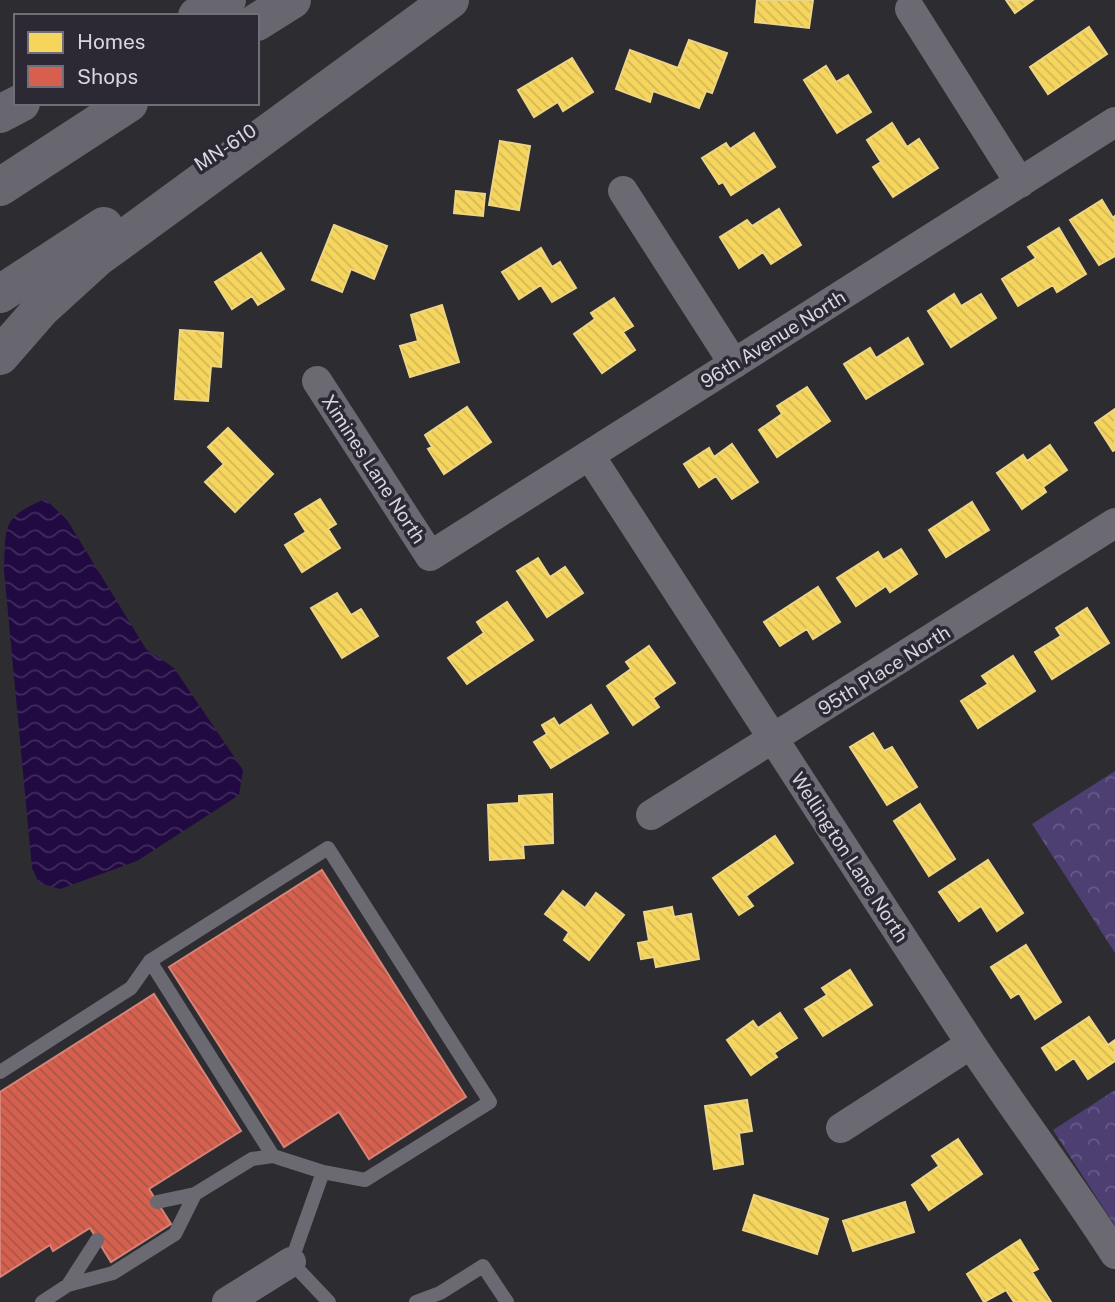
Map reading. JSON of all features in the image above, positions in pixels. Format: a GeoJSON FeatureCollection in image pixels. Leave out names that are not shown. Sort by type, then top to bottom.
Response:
{"type":"FeatureCollection","features":[{"type":"Feature","properties":{"kind":"highway"},"geometry":{"type":"LineString","coordinates":[[201,14],[227,0]]}},
{"type":"Feature","properties":{"kind":"highway"},"geometry":{"type":"LineString","coordinates":[[259,21],[292,0]]}},
{"type":"Feature","properties":{"kind":"highway"},"geometry":{"type":"LineString","coordinates":[[2,355],[41,309],[97,258],[450,0]]}},
{"type":"Feature","properties":{"kind":"highway","name":"MN-610"},"geometry":{"type":"LineString","coordinates":[[0,294],[450,0]]}},
{"type":"Feature","properties":{"kind":"highway"},"geometry":{"type":"LineString","coordinates":[[0,114],[17,105]]}},
{"type":"Feature","properties":{"kind":"highway"},"geometry":{"type":"LineString","coordinates":[[0,187],[126,105]]}},
{"type":"Feature","properties":{"kind":"street"},"geometry":{"type":"LineString","coordinates":[[910,9],[1020,183]]}},
{"type":"Feature","properties":{"kind":"street","name":"96th Avenue North"},"geometry":{"type":"LineString","coordinates":[[430,556],[1115,122]]}},
{"type":"Feature","properties":{"kind":"street"},"geometry":{"type":"LineString","coordinates":[[622,191],[734,364]]}},
{"type":"Feature","properties":{"kind":"street","name":"Ximines Lane North"},"geometry":{"type":"LineString","coordinates":[[317,381],[430,556]]}},
{"type":"Feature","properties":{"kind":"street","name":"Wellington Lane North"},"geometry":{"type":"LineString","coordinates":[[590,456],[1005,1096],[1065,1177],[1115,1254]]}},
{"type":"Feature","properties":{"kind":"street","name":"95th Place North"},"geometry":{"type":"LineString","coordinates":[[651,815],[1115,523]]}},
{"type":"Feature","properties":{"kind":"street"},"geometry":{"type":"LineString","coordinates":[[841,1128],[971,1044]]}},
{"type":"Feature","properties":{"kind":"street"},"geometry":{"type":"LineString","coordinates":[[227,1302],[291,1262]]}},
{"type":"Feature","properties":{"kind":"lane"},"geometry":{"type":"LineString","coordinates":[[0,1072],[131,988],[150,961],[328,848],[490,1102],[365,1181],[323,1172],[273,1156],[252,1159],[195,1194],[157,1202]]}},
{"type":"Feature","properties":{"kind":"lane"},"geometry":{"type":"LineString","coordinates":[[150,961],[273,1156]]}},
{"type":"Feature","properties":{"kind":"lane"},"geometry":{"type":"LineString","coordinates":[[323,1172],[291,1262],[329,1302]]}},
{"type":"Feature","properties":{"kind":"lane"},"geometry":{"type":"LineString","coordinates":[[42,1302],[68,1285],[113,1273],[175,1234],[195,1194]]}},
{"type":"Feature","properties":{"kind":"lane"},"geometry":{"type":"LineString","coordinates":[[68,1285],[97,1240]]}},
{"type":"Feature","properties":{"kind":"lane"},"geometry":{"type":"LineString","coordinates":[[416,1302],[439,1293],[483,1266],[507,1302]]}},
{"type":"Feature","properties":{"kind":"green space"},"geometry":{"type":"Polygon","coordinates":[[[1115,771],[1115,953],[1032,824],[1115,771]]]}},
{"type":"Feature","properties":{"kind":"green space"},"geometry":{"type":"Polygon","coordinates":[[[1115,1090],[1115,1226],[1053,1130],[1115,1090]]]}},
{"type":"Feature","properties":{"kind":"water"},"geometry":{"type":"Polygon","coordinates":[[[45,499],[67,520],[146,649],[174,668],[243,770],[239,795],[137,861],[60,889],[39,883],[32,868],[4,570],[6,533],[13,518],[45,499]]]}},
{"type":"Feature","properties":{"kind":"building: Homes"},"geometry":{"type":"Polygon","coordinates":[[[757,0],[813,0],[809,28],[755,22],[757,0]]]}},
{"type":"Feature","properties":{"kind":"building: Homes"},"geometry":{"type":"Polygon","coordinates":[[[1006,0],[1033,0],[1015,13],[1006,0]]]}},
{"type":"Feature","properties":{"kind":"building: Homes"},"geometry":{"type":"Polygon","coordinates":[[[1089,27],[1107,54],[1048,94],[1030,67],[1089,27]]]}},
{"type":"Feature","properties":{"kind":"building: Homes"},"geometry":{"type":"Polygon","coordinates":[[[689,40],[727,53],[712,93],[706,91],[699,108],[653,91],[650,102],[616,89],[630,50],[678,68],[689,40]]]}},
{"type":"Feature","properties":{"kind":"building: Homes"},"geometry":{"type":"Polygon","coordinates":[[[572,58],[593,92],[563,111],[558,102],[534,117],[518,90],[572,58]]]}},
{"type":"Feature","properties":{"kind":"building: Homes"},"geometry":{"type":"Polygon","coordinates":[[[826,66],[836,82],[848,75],[871,112],[837,133],[804,80],[826,66]]]}},
{"type":"Feature","properties":{"kind":"building: Homes"},"geometry":{"type":"Polygon","coordinates":[[[892,123],[907,147],[919,139],[938,168],[893,197],[873,167],[881,162],[867,140],[892,123]]]}},
{"type":"Feature","properties":{"kind":"building: Homes"},"geometry":{"type":"Polygon","coordinates":[[[754,133],[775,167],[731,195],[723,182],[719,184],[702,158],[726,143],[730,149],[754,133]]]}},
{"type":"Feature","properties":{"kind":"building: Homes"},"geometry":{"type":"Polygon","coordinates":[[[500,141],[530,146],[519,210],[489,205],[500,141]]]}},
{"type":"Feature","properties":{"kind":"building: Homes"},"geometry":{"type":"Polygon","coordinates":[[[456,191],[485,194],[483,216],[454,213],[456,191]]]}},
{"type":"Feature","properties":{"kind":"building: Homes"},"geometry":{"type":"Polygon","coordinates":[[[1102,200],[1113,218],[1115,216],[1115,256],[1099,265],[1070,220],[1102,200]]]}},
{"type":"Feature","properties":{"kind":"building: Homes"},"geometry":{"type":"Polygon","coordinates":[[[779,209],[801,245],[771,264],[763,252],[739,268],[720,237],[747,220],[752,226],[779,209]]]}},
{"type":"Feature","properties":{"kind":"building: Homes"},"geometry":{"type":"Polygon","coordinates":[[[334,225],[387,246],[374,279],[351,269],[342,292],[312,280],[334,225]]]}},
{"type":"Feature","properties":{"kind":"building: Homes"},"geometry":{"type":"Polygon","coordinates":[[[1059,228],[1086,274],[1057,292],[1053,285],[1018,306],[1002,279],[1036,258],[1028,247],[1059,228]]]}},
{"type":"Feature","properties":{"kind":"building: Homes"},"geometry":{"type":"Polygon","coordinates":[[[541,248],[552,267],[560,262],[576,288],[552,302],[541,285],[519,299],[502,272],[541,248]]]}},
{"type":"Feature","properties":{"kind":"building: Homes"},"geometry":{"type":"Polygon","coordinates":[[[261,253],[284,289],[258,305],[252,296],[232,309],[215,282],[261,253]]]}},
{"type":"Feature","properties":{"kind":"building: Homes"},"geometry":{"type":"Polygon","coordinates":[[[954,294],[961,306],[981,294],[996,318],[951,347],[928,311],[954,294]]]}},
{"type":"Feature","properties":{"kind":"building: Homes"},"geometry":{"type":"Polygon","coordinates":[[[614,298],[633,326],[623,332],[635,350],[602,373],[574,334],[595,319],[591,313],[614,298]]]}},
{"type":"Feature","properties":{"kind":"building: Homes"},"geometry":{"type":"Polygon","coordinates":[[[442,305],[459,362],[410,377],[400,346],[418,341],[411,315],[442,305]]]}},
{"type":"Feature","properties":{"kind":"building: Homes"},"geometry":{"type":"Polygon","coordinates":[[[180,330],[223,333],[221,367],[211,366],[208,401],[175,399],[180,330]]]}},
{"type":"Feature","properties":{"kind":"building: Homes"},"geometry":{"type":"Polygon","coordinates":[[[908,338],[923,364],[866,399],[844,364],[870,348],[876,358],[908,338]]]}},
{"type":"Feature","properties":{"kind":"building: Homes"},"geometry":{"type":"Polygon","coordinates":[[[807,387],[830,421],[777,457],[759,430],[782,414],[777,406],[807,387]]]}},
{"type":"Feature","properties":{"kind":"building: Homes"},"geometry":{"type":"Polygon","coordinates":[[[467,407],[491,442],[444,474],[428,449],[432,447],[425,435],[467,407]]]}},
{"type":"Feature","properties":{"kind":"building: Homes"},"geometry":{"type":"Polygon","coordinates":[[[1115,409],[1115,450],[1113,451],[1095,423],[1115,409]]]}},
{"type":"Feature","properties":{"kind":"building: Homes"},"geometry":{"type":"Polygon","coordinates":[[[228,428],[273,474],[235,512],[205,482],[224,464],[208,447],[228,428]]]}},
{"type":"Feature","properties":{"kind":"building: Homes"},"geometry":{"type":"Polygon","coordinates":[[[732,444],[758,482],[732,499],[716,476],[699,487],[684,464],[709,448],[714,457],[732,444]]]}},
{"type":"Feature","properties":{"kind":"building: Homes"},"geometry":{"type":"Polygon","coordinates":[[[1050,445],[1067,470],[1043,487],[1046,492],[1022,509],[997,473],[1023,455],[1027,461],[1050,445]]]}},
{"type":"Feature","properties":{"kind":"building: Homes"},"geometry":{"type":"Polygon","coordinates":[[[320,499],[336,524],[328,529],[340,548],[302,572],[285,545],[306,532],[295,514],[320,499]]]}},
{"type":"Feature","properties":{"kind":"building: Homes"},"geometry":{"type":"Polygon","coordinates":[[[972,502],[989,530],[946,557],[929,530],[972,502]]]}},
{"type":"Feature","properties":{"kind":"building: Homes"},"geometry":{"type":"Polygon","coordinates":[[[901,549],[917,574],[890,592],[886,586],[856,606],[837,578],[878,552],[883,560],[901,549]]]}},
{"type":"Feature","properties":{"kind":"building: Homes"},"geometry":{"type":"Polygon","coordinates":[[[538,558],[550,577],[565,567],[583,593],[547,617],[517,571],[538,558]]]}},
{"type":"Feature","properties":{"kind":"building: Homes"},"geometry":{"type":"Polygon","coordinates":[[[818,587],[840,622],[813,639],[807,629],[780,646],[764,622],[818,587]]]}},
{"type":"Feature","properties":{"kind":"building: Homes"},"geometry":{"type":"Polygon","coordinates":[[[337,593],[351,615],[361,609],[378,636],[342,658],[311,608],[337,593]]]}},
{"type":"Feature","properties":{"kind":"building: Homes"},"geometry":{"type":"Polygon","coordinates":[[[507,602],[533,640],[467,684],[448,658],[484,633],[477,622],[507,602]]]}},
{"type":"Feature","properties":{"kind":"building: Homes"},"geometry":{"type":"Polygon","coordinates":[[[1087,608],[1109,643],[1052,679],[1035,652],[1061,636],[1056,628],[1087,608]]]}},
{"type":"Feature","properties":{"kind":"building: Homes"},"geometry":{"type":"Polygon","coordinates":[[[649,646],[675,683],[653,698],[659,707],[633,725],[607,686],[631,669],[626,662],[649,646]]]}},
{"type":"Feature","properties":{"kind":"building: Homes"},"geometry":{"type":"Polygon","coordinates":[[[1013,656],[1035,691],[978,728],[961,701],[988,684],[982,676],[1013,656]]]}},
{"type":"Feature","properties":{"kind":"building: Homes"},"geometry":{"type":"Polygon","coordinates":[[[591,705],[608,733],[551,768],[534,742],[547,734],[542,725],[554,718],[559,726],[591,705]]]}},
{"type":"Feature","properties":{"kind":"building: Homes"},"geometry":{"type":"Polygon","coordinates":[[[873,733],[884,751],[892,747],[917,787],[887,805],[850,747],[873,733]]]}},
{"type":"Feature","properties":{"kind":"building: Homes"},"geometry":{"type":"Polygon","coordinates":[[[552,794],[553,843],[523,845],[524,858],[490,860],[488,805],[519,803],[519,796],[552,794]]]}},
{"type":"Feature","properties":{"kind":"building: Homes"},"geometry":{"type":"Polygon","coordinates":[[[920,804],[955,859],[929,876],[894,821],[920,804]]]}},
{"type":"Feature","properties":{"kind":"building: Homes"},"geometry":{"type":"Polygon","coordinates":[[[775,836],[793,863],[746,896],[753,906],[739,915],[713,878],[775,836]]]}},
{"type":"Feature","properties":{"kind":"building: Homes"},"geometry":{"type":"Polygon","coordinates":[[[988,860],[1023,913],[997,931],[981,906],[959,921],[939,892],[988,860]]]}},
{"type":"Feature","properties":{"kind":"building: Homes"},"geometry":{"type":"Polygon","coordinates":[[[563,891],[585,908],[596,893],[624,915],[589,960],[564,940],[569,932],[545,914],[563,891]]]}},
{"type":"Feature","properties":{"kind":"building: Homes"},"geometry":{"type":"Polygon","coordinates":[[[672,907],[674,917],[691,914],[699,959],[656,967],[654,957],[641,959],[638,943],[649,941],[644,912],[672,907]]]}},
{"type":"Feature","properties":{"kind":"building: Homes"},"geometry":{"type":"Polygon","coordinates":[[[1026,945],[1061,1002],[1035,1019],[1019,993],[1011,998],[991,967],[1026,945]]]}},
{"type":"Feature","properties":{"kind":"building: Homes"},"geometry":{"type":"Polygon","coordinates":[[[850,970],[872,1005],[823,1036],[805,1009],[827,995],[822,988],[850,970]]]}},
{"type":"Feature","properties":{"kind":"building: Homes"},"geometry":{"type":"Polygon","coordinates":[[[780,1013],[797,1038],[774,1053],[777,1057],[751,1075],[727,1040],[753,1021],[758,1028],[780,1013]]]}},
{"type":"Feature","properties":{"kind":"building: Homes"},"geometry":{"type":"Polygon","coordinates":[[[1089,1017],[1108,1045],[1115,1040],[1115,1061],[1088,1079],[1074,1058],[1056,1070],[1042,1048],[1089,1017]]]}},
{"type":"Feature","properties":{"kind":"building: Homes"},"geometry":{"type":"Polygon","coordinates":[[[747,1100],[752,1131],[739,1133],[743,1164],[714,1169],[705,1106],[747,1100]]]}},
{"type":"Feature","properties":{"kind":"building: Homes"},"geometry":{"type":"Polygon","coordinates":[[[958,1139],[982,1174],[929,1210],[912,1185],[939,1166],[932,1156],[958,1139]]]}},
{"type":"Feature","properties":{"kind":"building: Homes"},"geometry":{"type":"Polygon","coordinates":[[[754,1195],[828,1219],[817,1254],[743,1230],[754,1195]]]}},
{"type":"Feature","properties":{"kind":"building: Homes"},"geometry":{"type":"Polygon","coordinates":[[[905,1202],[914,1232],[853,1251],[843,1221],[905,1202]]]}},
{"type":"Feature","properties":{"kind":"building: Homes"},"geometry":{"type":"Polygon","coordinates":[[[1020,1240],[1038,1269],[1032,1272],[1051,1302],[1014,1302],[1006,1290],[984,1302],[967,1274],[1020,1240]]]}},
{"type":"Feature","properties":{"kind":"building: Shops"},"geometry":{"type":"Polygon","coordinates":[[[322,870],[466,1097],[369,1159],[339,1112],[284,1147],[169,967],[322,870]]]}},
{"type":"Feature","properties":{"kind":"building: Shops"},"geometry":{"type":"Polygon","coordinates":[[[154,994],[241,1131],[149,1189],[171,1224],[111,1262],[90,1228],[53,1251],[50,1245],[0,1277],[0,1092],[154,994]]]}}]}
